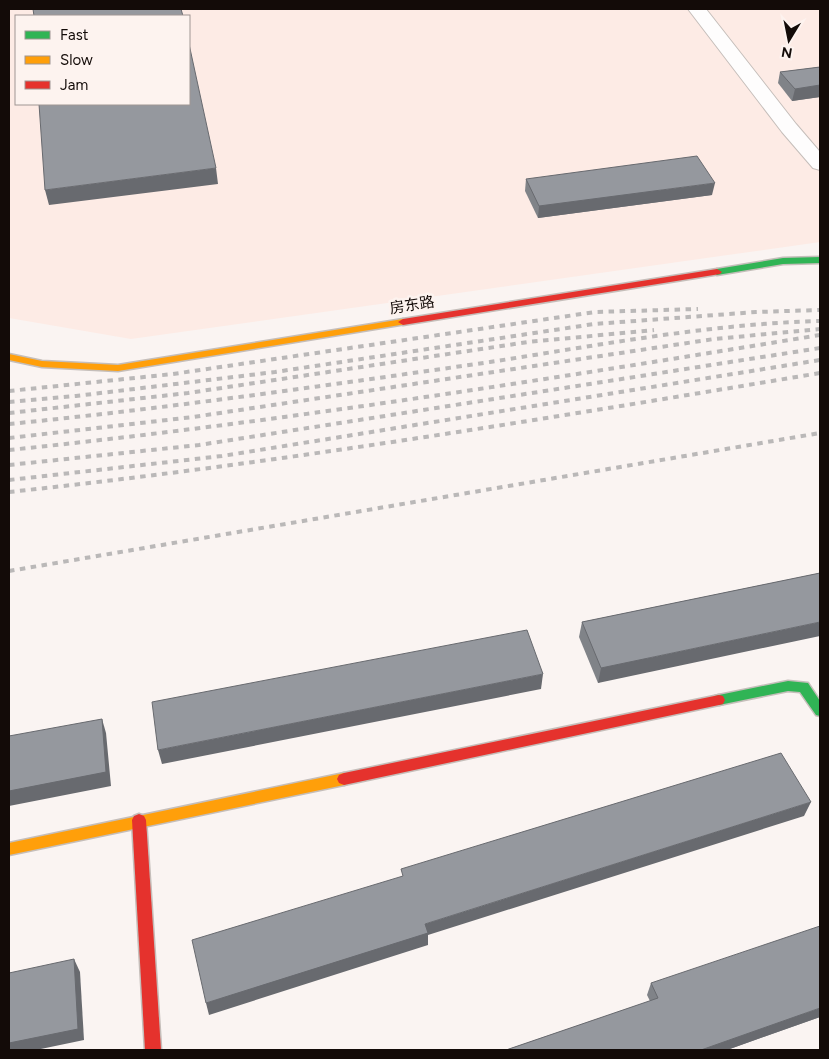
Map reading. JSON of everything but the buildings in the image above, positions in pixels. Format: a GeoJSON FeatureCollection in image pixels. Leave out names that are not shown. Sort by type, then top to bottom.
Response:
{"type":"FeatureCollection","features":[{"type":"Feature","properties":{"kind":"main road","name":"房东路"},"geometry":{"type":"LineString","coordinates":[[9,357],[42,364],[118,368],[783,261],[820,260]]}},
{"type":"Feature","properties":{"kind":"main road"},"geometry":{"type":"LineString","coordinates":[[9,849],[139,820],[788,686],[804,687],[820,711]]}},
{"type":"Feature","properties":{"kind":"main road"},"geometry":{"type":"LineString","coordinates":[[139,820],[153,1050]]}},
{"type":"Feature","properties":{"kind":"street"},"geometry":{"type":"LineString","coordinates":[[697,9],[789,128],[820,164]]}},
{"type":"Feature","properties":{"kind":"shaded area"},"geometry":{"type":"Polygon","coordinates":[[[9,9],[820,9],[820,242],[131,339],[9,318],[9,9]]]}},
{"type":"Feature","properties":{"kind":"railway"},"geometry":{"type":"LineString","coordinates":[[9,391],[173,374],[595,312],[698,309]]}},
{"type":"Feature","properties":{"kind":"railway"},"geometry":{"type":"LineString","coordinates":[[9,402],[76,396],[275,372],[594,324],[756,312],[820,310]]}},
{"type":"Feature","properties":{"kind":"railway"},"geometry":{"type":"LineString","coordinates":[[9,424],[310,388],[696,331],[737,326],[820,321]]}},
{"type":"Feature","properties":{"kind":"railway"},"geometry":{"type":"LineString","coordinates":[[9,438],[193,417],[714,339],[820,329]]}},
{"type":"Feature","properties":{"kind":"railway"},"geometry":{"type":"LineString","coordinates":[[9,413],[188,393],[528,342],[654,330]]}},
{"type":"Feature","properties":{"kind":"railway"},"geometry":{"type":"LineString","coordinates":[[9,450],[314,413],[820,335]]}},
{"type":"Feature","properties":{"kind":"railway"},"geometry":{"type":"LineString","coordinates":[[9,465],[199,445],[820,348]]}},
{"type":"Feature","properties":{"kind":"railway"},"geometry":{"type":"LineString","coordinates":[[9,480],[222,456],[820,360]]}},
{"type":"Feature","properties":{"kind":"railway"},"geometry":{"type":"LineString","coordinates":[[9,492],[212,468],[516,423],[820,373]]}},
{"type":"Feature","properties":{"kind":"railway"},"geometry":{"type":"LineString","coordinates":[[9,571],[820,433]]}},
{"type":"Feature","properties":{"kind":"traffic: fast"},"geometry":{"type":"LineString","coordinates":[[717,272],[783,261],[820,260]]}},
{"type":"Feature","properties":{"kind":"traffic: fast"},"geometry":{"type":"LineString","coordinates":[[719,700],[788,686],[804,687],[820,711]]}},
{"type":"Feature","properties":{"kind":"traffic: slow"},"geometry":{"type":"LineString","coordinates":[[9,357],[42,364],[118,368],[403,322]]}},
{"type":"Feature","properties":{"kind":"traffic: slow"},"geometry":{"type":"LineString","coordinates":[[9,849],[344,779]]}},
{"type":"Feature","properties":{"kind":"traffic: jam"},"geometry":{"type":"LineString","coordinates":[[403,322],[717,272]]}},
{"type":"Feature","properties":{"kind":"traffic: jam"},"geometry":{"type":"LineString","coordinates":[[344,779],[719,700]]}},
{"type":"Feature","properties":{"kind":"traffic: jam"},"geometry":{"type":"LineString","coordinates":[[139,820],[153,1050]]}}]}
